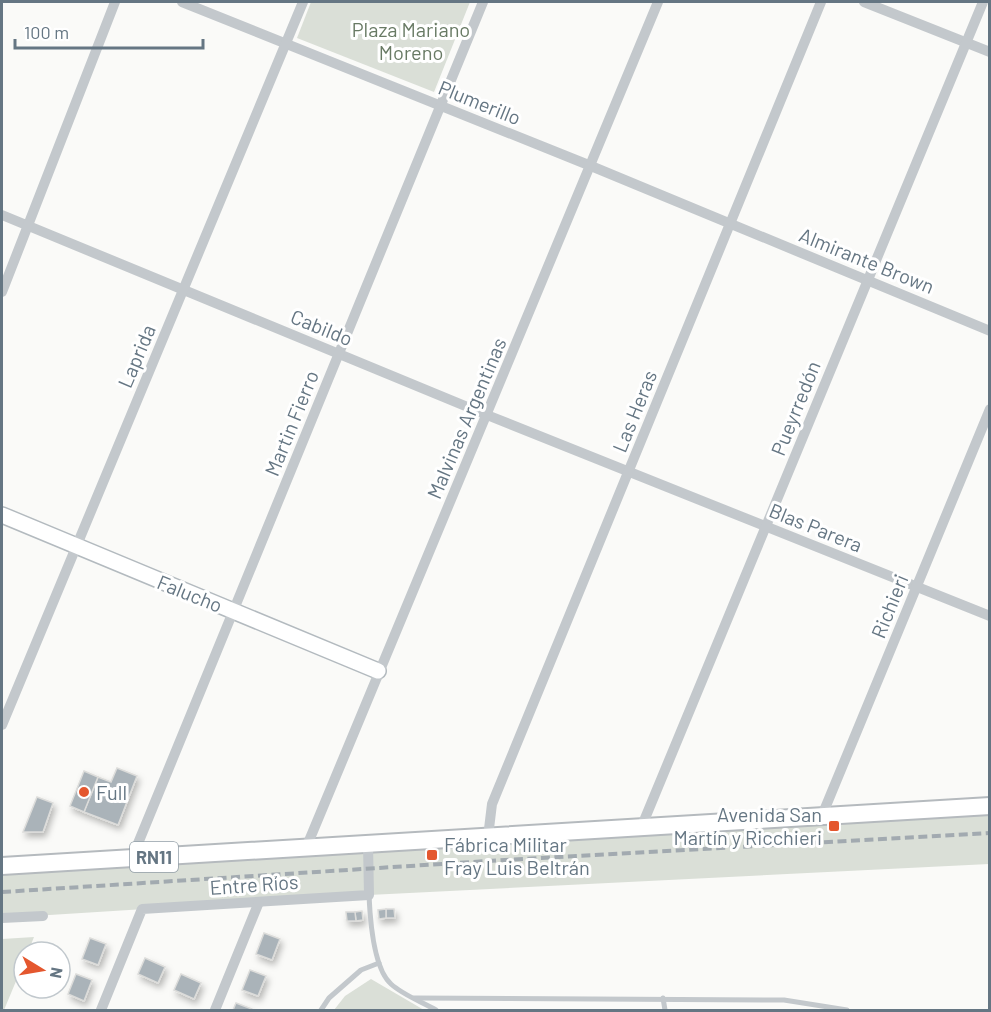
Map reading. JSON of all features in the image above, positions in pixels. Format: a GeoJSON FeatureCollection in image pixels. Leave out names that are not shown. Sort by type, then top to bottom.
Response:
{"type":"FeatureCollection","features":[{"type":"Feature","properties":{"kind":"main road","name":"RN11"},"geometry":{"type":"LineString","coordinates":[[2,866],[990,806]]}},
{"type":"Feature","properties":{"kind":"street"},"geometry":{"type":"LineString","coordinates":[[2,292],[115,2]]}},
{"type":"Feature","properties":{"kind":"street","name":"Plumerillo"},"geometry":{"type":"LineString","coordinates":[[182,2],[730,224]]}},
{"type":"Feature","properties":{"kind":"street","name":"Laprida"},"geometry":{"type":"LineString","coordinates":[[2,725],[303,2]]}},
{"type":"Feature","properties":{"kind":"street","name":"Martin Fierro"},"geometry":{"type":"LineString","coordinates":[[132,858],[483,2]]}},
{"type":"Feature","properties":{"kind":"street","name":"Malvinas Argentinas"},"geometry":{"type":"LineString","coordinates":[[306,848],[658,2]]}},
{"type":"Feature","properties":{"kind":"street","name":"Las Heras"},"geometry":{"type":"LineString","coordinates":[[488,837],[492,804],[821,2]]}},
{"type":"Feature","properties":{"kind":"street"},"geometry":{"type":"LineString","coordinates":[[864,2],[990,52]]}},
{"type":"Feature","properties":{"kind":"street","name":"Pueyrredón"},"geometry":{"type":"LineString","coordinates":[[641,828],[983,2]]}},
{"type":"Feature","properties":{"kind":"street","name":"Cabildo"},"geometry":{"type":"LineString","coordinates":[[2,215],[487,415],[629,470]]}},
{"type":"Feature","properties":{"kind":"street","name":"Almirante Brown"},"geometry":{"type":"LineString","coordinates":[[730,224],[990,331]]}},
{"type":"Feature","properties":{"kind":"street","name":"Richieri"},"geometry":{"type":"LineString","coordinates":[[821,818],[990,409]]}},
{"type":"Feature","properties":{"kind":"street","name":"Blas Parera"},"geometry":{"type":"LineString","coordinates":[[629,470],[990,616]]}},
{"type":"Feature","properties":{"kind":"street","name":"Falucho"},"geometry":{"type":"LineString","coordinates":[[2,515],[378,671]]}},
{"type":"Feature","properties":{"kind":"street"},"geometry":{"type":"LineString","coordinates":[[368,844],[369,895]]}},
{"type":"Feature","properties":{"kind":"street","name":"Entre Ríos"},"geometry":{"type":"LineString","coordinates":[[101,1011],[142,909],[369,895]]}},
{"type":"Feature","properties":{"kind":"street"},"geometry":{"type":"LineString","coordinates":[[215,1011],[259,902]]}},
{"type":"Feature","properties":{"kind":"street"},"geometry":{"type":"LineString","coordinates":[[2,918],[43,916]]}},
{"type":"Feature","properties":{"kind":"lane"},"geometry":{"type":"LineString","coordinates":[[369,895],[371,932],[379,963],[390,984],[436,1011]]}},
{"type":"Feature","properties":{"kind":"lane"},"geometry":{"type":"LineString","coordinates":[[321,1011],[329,998],[361,970],[379,963]]}},
{"type":"Feature","properties":{"kind":"lane"},"geometry":{"type":"LineString","coordinates":[[414,998],[783,1000],[847,1011]]}},
{"type":"Feature","properties":{"kind":"lane"},"geometry":{"type":"LineString","coordinates":[[663,998],[665,1011]]}},
{"type":"Feature","properties":{"kind":"green space","name":"Plaza Mariano Moreno"},"geometry":{"type":"Polygon","coordinates":[[[311,2],[470,2],[434,92],[297,38],[311,2]]]}},
{"type":"Feature","properties":{"kind":"green space"},"geometry":{"type":"Polygon","coordinates":[[[989,806],[989,864],[369,895],[2,918],[2,866],[989,806]]]}},
{"type":"Feature","properties":{"kind":"green space"},"geometry":{"type":"Polygon","coordinates":[[[34,937],[33,940],[12,940],[12,991],[4,1010],[2,1010],[2,939],[34,937]]]}},
{"type":"Feature","properties":{"kind":"green space"},"geometry":{"type":"Polygon","coordinates":[[[371,979],[424,1010],[334,1010],[345,996],[371,979]]]}},
{"type":"Feature","properties":{"kind":"building"},"geometry":{"type":"Polygon","coordinates":[[[117,768],[137,776],[118,825],[84,812],[98,777],[111,782],[117,768]]]}},
{"type":"Feature","properties":{"kind":"building","name":"Full"},"geometry":{"type":"Polygon","coordinates":[[[84,771],[98,777],[84,812],[70,806],[84,771]]]}},
{"type":"Feature","properties":{"kind":"building"},"geometry":{"type":"Polygon","coordinates":[[[37,797],[53,803],[43,832],[23,832],[37,797]]]}},
{"type":"Feature","properties":{"kind":"building"},"geometry":{"type":"Polygon","coordinates":[[[386,909],[394,909],[395,918],[386,918],[386,909]]]}},
{"type":"Feature","properties":{"kind":"building"},"geometry":{"type":"Polygon","coordinates":[[[386,909],[386,918],[379,919],[378,910],[386,909]]]}},
{"type":"Feature","properties":{"kind":"building"},"geometry":{"type":"Polygon","coordinates":[[[362,911],[363,920],[356,921],[355,912],[362,911]]]}},
{"type":"Feature","properties":{"kind":"building"},"geometry":{"type":"Polygon","coordinates":[[[346,912],[355,912],[356,921],[347,921],[346,912]]]}},
{"type":"Feature","properties":{"kind":"building"},"geometry":{"type":"Polygon","coordinates":[[[264,933],[280,939],[272,960],[256,954],[264,933]]]}},
{"type":"Feature","properties":{"kind":"building"},"geometry":{"type":"Polygon","coordinates":[[[90,938],[106,944],[98,965],[82,959],[90,938]]]}},
{"type":"Feature","properties":{"kind":"building"},"geometry":{"type":"Polygon","coordinates":[[[145,958],[165,967],[158,983],[138,974],[145,958]]]}},
{"type":"Feature","properties":{"kind":"building"},"geometry":{"type":"Polygon","coordinates":[[[250,970],[266,976],[258,996],[242,990],[250,970]]]}},
{"type":"Feature","properties":{"kind":"building"},"geometry":{"type":"Polygon","coordinates":[[[76,974],[92,980],[84,1001],[72,996],[72,984],[76,974]]]}},
{"type":"Feature","properties":{"kind":"building"},"geometry":{"type":"Polygon","coordinates":[[[181,974],[201,983],[194,999],[174,990],[181,974]]]}},
{"type":"Feature","properties":{"kind":"building"},"geometry":{"type":"Polygon","coordinates":[[[236,1003],[252,1009],[252,1010],[233,1010],[236,1003]]]}},
{"type":"Feature","properties":{"kind":"railway"},"geometry":{"type":"LineString","coordinates":[[2,892],[488,861],[990,833]]}},
{"type":"Feature","properties":{"kind":"place","name":"Full"},"geometry":{"type":"Point","coordinates":[84,792]}},
{"type":"Feature","properties":{"kind":"place","name":"Avenida San Martín y Ricchieri"},"geometry":{"type":"Point","coordinates":[834,826]}},
{"type":"Feature","properties":{"kind":"place","name":"Fábrica Militar Fray Luis Beltrán"},"geometry":{"type":"Point","coordinates":[432,855]}}]}
